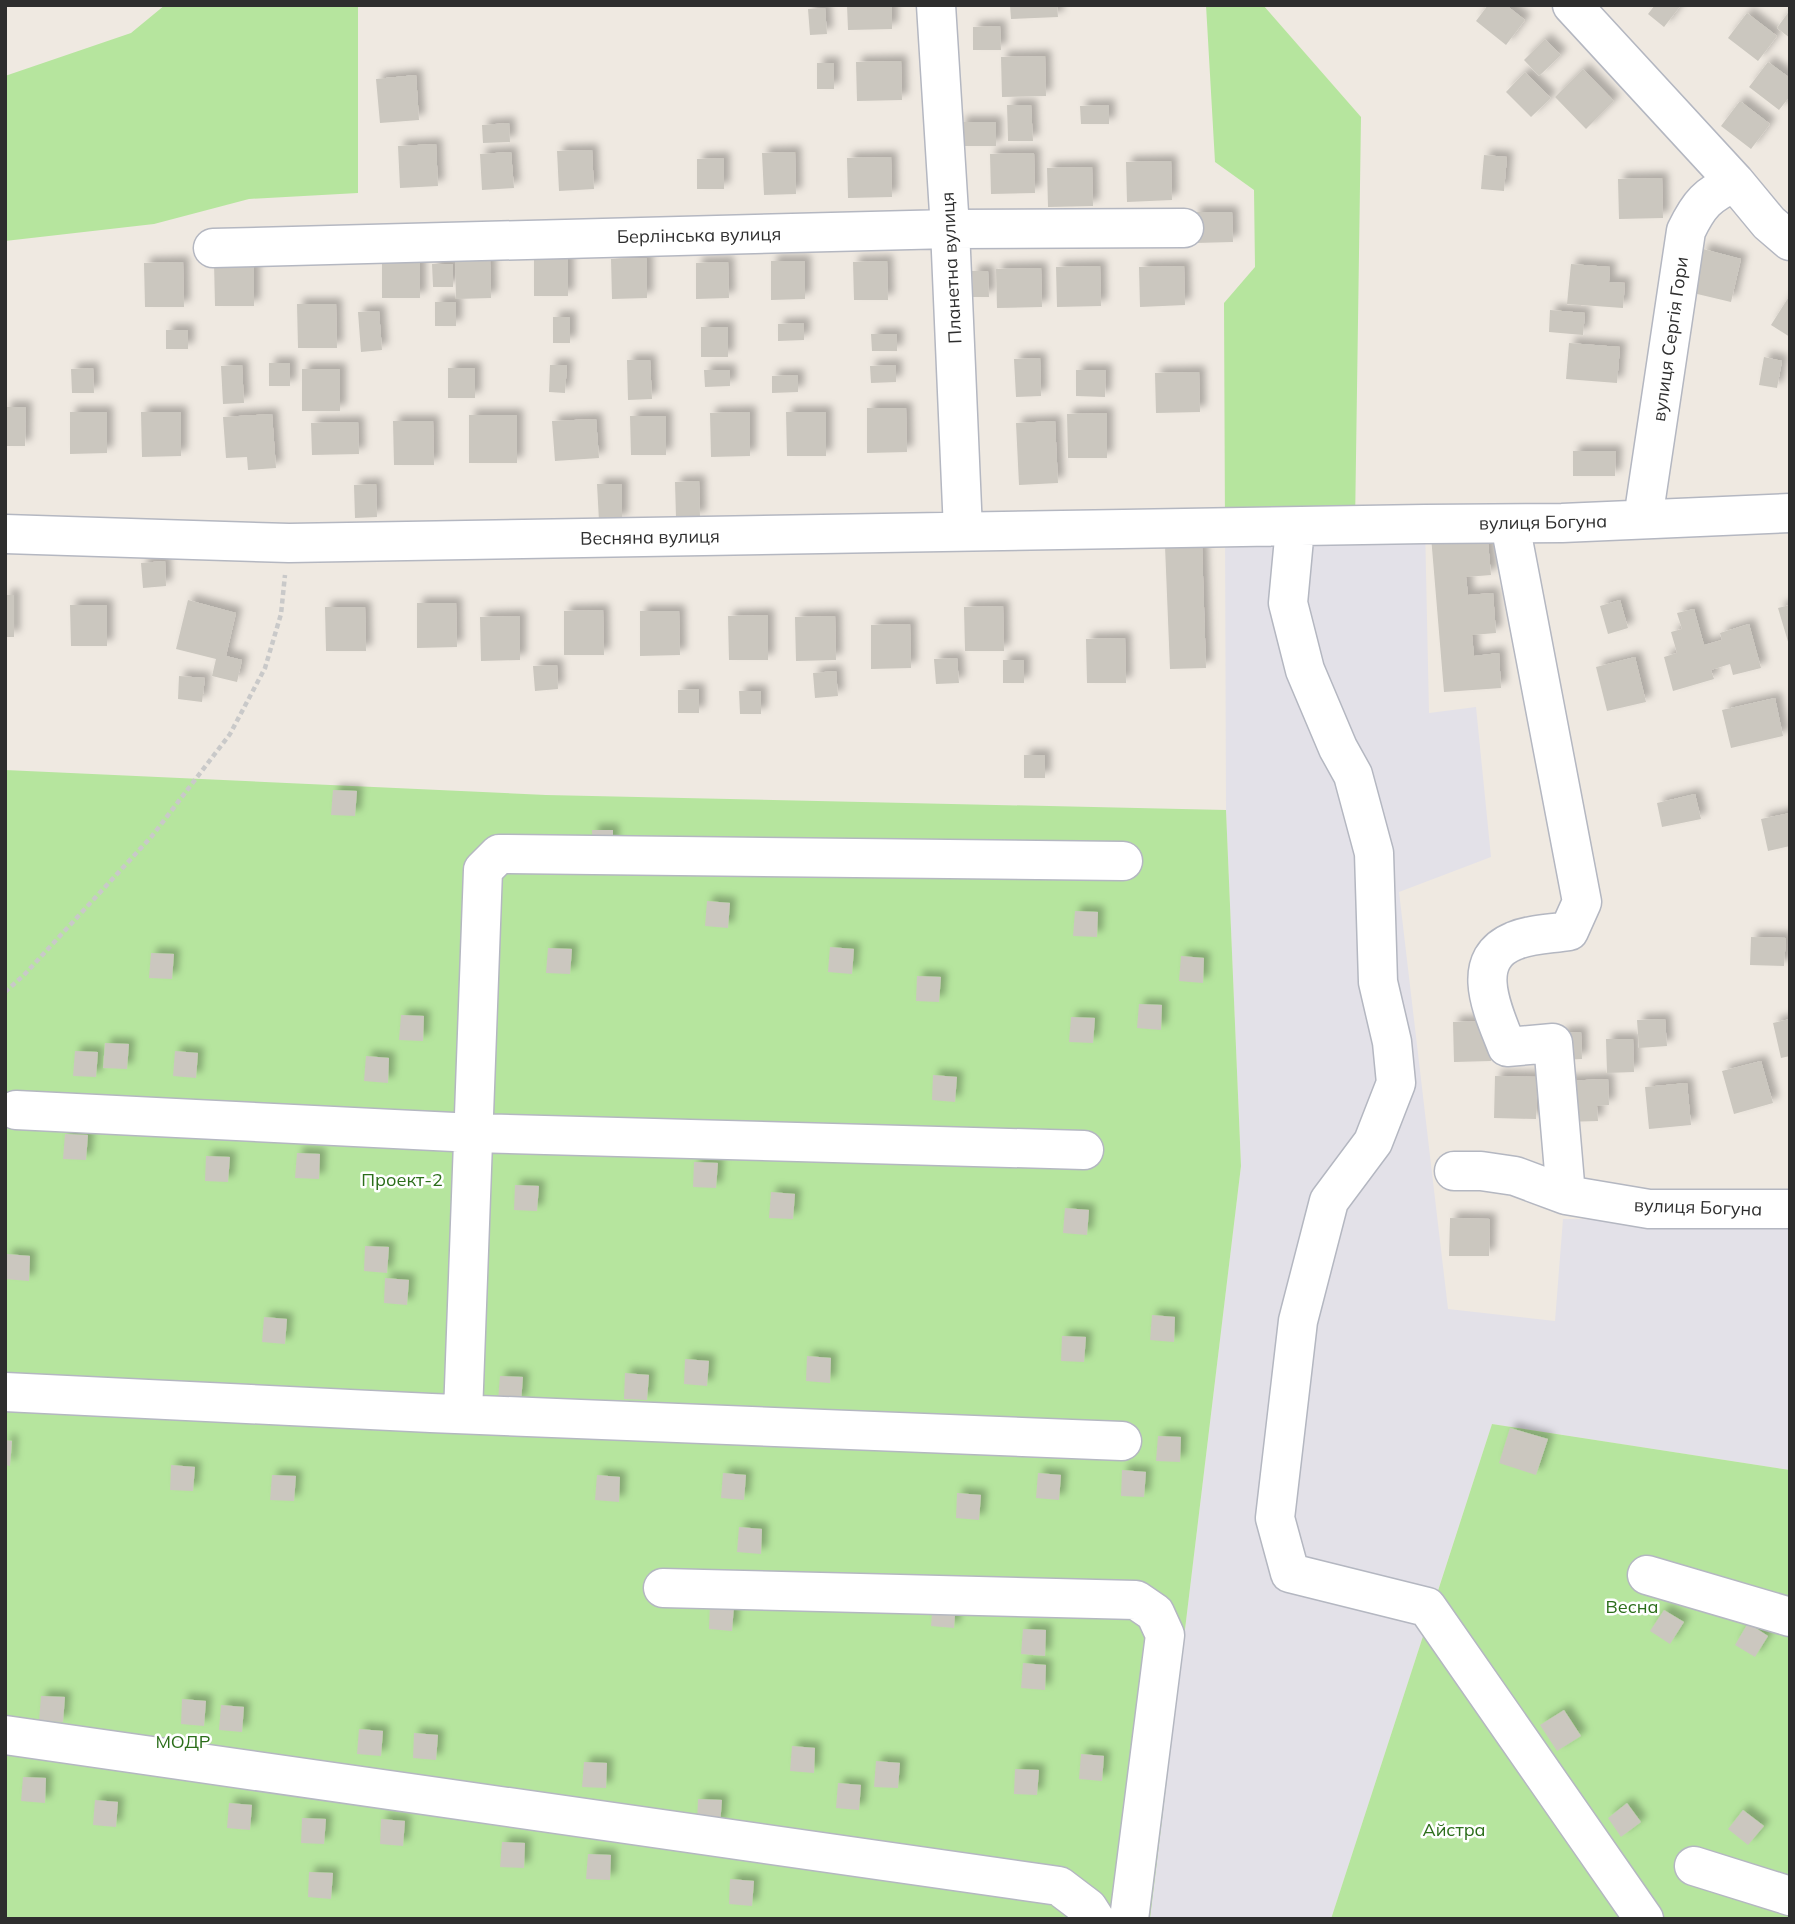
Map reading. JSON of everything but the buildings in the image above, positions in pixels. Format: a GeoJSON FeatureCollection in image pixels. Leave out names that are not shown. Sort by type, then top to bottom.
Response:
{"type":"FeatureCollection","features":[{"type":"Feature","properties":{"kind":"street","name":"Планетна вулиця"},"geometry":{"type":"LineString","coordinates":[[936,5],[950,229],[963,531]]}},
{"type":"Feature","properties":{"kind":"street"},"geometry":{"type":"LineString","coordinates":[[1572,5],[1735,182],[1769,223],[1790,241]]}},
{"type":"Feature","properties":{"kind":"street","name":"вулиця Сергія Гори"},"geometry":{"type":"LineString","coordinates":[[1643,519],[1686,231],[1698,207],[1715,191],[1735,182]]}},
{"type":"Feature","properties":{"kind":"street","name":"Берлінська вулиця"},"geometry":{"type":"LineString","coordinates":[[213,248],[950,229],[1185,228]]}},
{"type":"Feature","properties":{"kind":"street","name":"вулиця Богуна"},"geometry":{"type":"LineString","coordinates":[[1295,528],[1510,524],[1790,513]]}},
{"type":"Feature","properties":{"kind":"street"},"geometry":{"type":"LineString","coordinates":[[1510,524],[1582,902],[1569,931],[1517,940],[1503,946],[1488,965],[1486,982],[1507,1047],[1553,1043],[1566,1195]]}},
{"type":"Feature","properties":{"kind":"street"},"geometry":{"type":"LineString","coordinates":[[1295,528],[1288,603],[1305,670],[1338,748],[1353,775],[1374,853],[1378,982],[1392,1042],[1396,1083],[1373,1142],[1329,1201],[1298,1321],[1275,1518],[1290,1573],[1427,1607],[1644,1919]]}},
{"type":"Feature","properties":{"kind":"street","name":"Весняна вулиця"},"geometry":{"type":"LineString","coordinates":[[5,534],[289,543],[1295,528]]}},
{"type":"Feature","properties":{"kind":"street"},"geometry":{"type":"LineString","coordinates":[[463,1414],[483,870],[499,854],[1123,861]]}},
{"type":"Feature","properties":{"kind":"street"},"geometry":{"type":"LineString","coordinates":[[16,1110],[474,1133],[1084,1150]]}},
{"type":"Feature","properties":{"kind":"street","name":"вулиця Богуна"},"geometry":{"type":"LineString","coordinates":[[1454,1171],[1481,1171],[1516,1176],[1566,1195],[1650,1209],[1790,1209]]}},
{"type":"Feature","properties":{"kind":"street"},"geometry":{"type":"LineString","coordinates":[[5,1392],[1122,1441]]}},
{"type":"Feature","properties":{"kind":"street"},"geometry":{"type":"LineString","coordinates":[[1647,1576],[1790,1617]]}},
{"type":"Feature","properties":{"kind":"street"},"geometry":{"type":"LineString","coordinates":[[663,1588],[1136,1600],[1155,1613],[1165,1635],[1129,1919]]}},
{"type":"Feature","properties":{"kind":"street"},"geometry":{"type":"LineString","coordinates":[[5,1735],[1059,1886],[1088,1908],[1095,1919]]}},
{"type":"Feature","properties":{"kind":"street"},"geometry":{"type":"LineString","coordinates":[[1693,1867],[1790,1896]]}},
{"type":"Feature","properties":{"kind":"path"},"geometry":{"type":"LineString","coordinates":[[5,992],[24,975],[152,836],[230,734],[265,668],[281,614],[289,543]]}},
{"type":"Feature","properties":{"kind":"shaded area"},"geometry":{"type":"Polygon","coordinates":[[[1425,524],[1429,713],[1476,707],[1491,857],[1399,892],[1448,1309],[1555,1321],[1563,1219],[1790,1221],[1790,1470],[1492,1424],[1331,1919],[1150,1919],[1241,1166],[1226,810],[1225,527],[1425,524]]]}},
{"type":"Feature","properties":{"kind":"green space"},"geometry":{"type":"Polygon","coordinates":[[[165,5],[358,5],[358,193],[249,199],[154,224],[5,241],[5,76],[131,33],[165,5]]]}},
{"type":"Feature","properties":{"kind":"green space"},"geometry":{"type":"Polygon","coordinates":[[[1206,5],[1263,5],[1361,117],[1355,526],[1225,527],[1224,303],[1255,267],[1254,190],[1215,162],[1206,5]]]}},
{"type":"Feature","properties":{"kind":"green space","name":"Проект-2"},"geometry":{"type":"Polygon","coordinates":[[[5,770],[546,795],[1226,810],[1241,1166],[1150,1919],[5,1919],[5,770]]]}},
{"type":"Feature","properties":{"kind":"green space","name":"Весна"},"geometry":{"type":"Polygon","coordinates":[[[1492,1424],[1790,1470],[1790,1919],[1653,1919],[1435,1600],[1492,1424]]]}},
{"type":"Feature","properties":{"kind":"green space","name":"Айстра"},"geometry":{"type":"Polygon","coordinates":[[[1426,1627],[1626,1919],[1331,1919],[1426,1627]]]}},
{"type":"Feature","properties":{"kind":"park label","name":"МОДР"},"geometry":{"type":"Point","coordinates":[183,1741]}}]}
